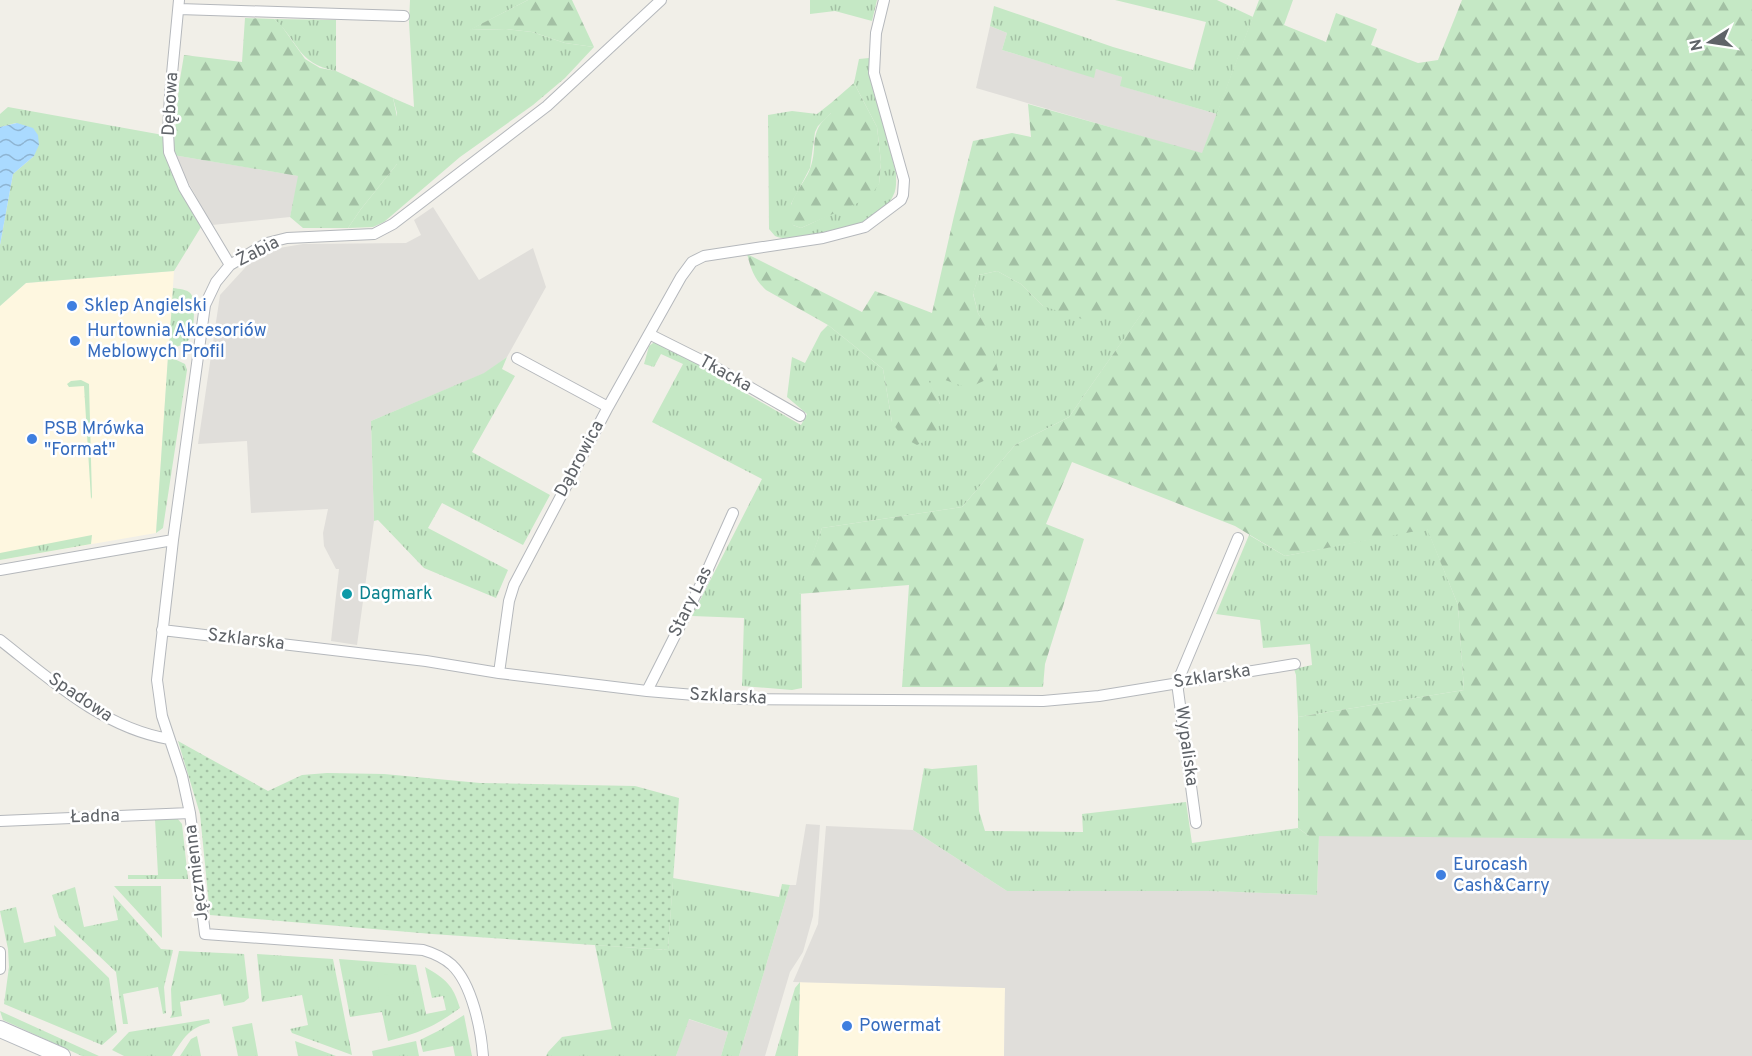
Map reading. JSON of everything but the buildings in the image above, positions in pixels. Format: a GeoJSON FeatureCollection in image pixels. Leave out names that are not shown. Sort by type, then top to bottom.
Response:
{"type":"FeatureCollection","features":[{"type":"Feature","properties":{"kind":"street","name":"Żabia"},"geometry":{"type":"LineString","coordinates":[[173,540],[205,305],[209,292],[230,265],[267,243],[287,238],[374,234],[393,224],[547,106],[661,0]]}},
{"type":"Feature","properties":{"kind":"street","name":"Dąbrowica"},"geometry":{"type":"LineString","coordinates":[[499,673],[509,601],[514,585],[608,407],[681,277],[692,262],[700,257],[859,230],[882,216],[901,200],[904,180],[874,73],[876,33],[884,0]]}},
{"type":"Feature","properties":{"kind":"street","name":"Dębowa"},"geometry":{"type":"LineString","coordinates":[[179,4],[169,104],[170,152],[184,188],[230,265]]}},
{"type":"Feature","properties":{"kind":"street"},"geometry":{"type":"LineString","coordinates":[[179,4],[404,16]]}},
{"type":"Feature","properties":{"kind":"street","name":"Tkacka"},"geometry":{"type":"LineString","coordinates":[[649,334],[712,366],[800,416]]}},
{"type":"Feature","properties":{"kind":"street"},"geometry":{"type":"LineString","coordinates":[[517,358],[608,407]]}},
{"type":"Feature","properties":{"kind":"street","name":"Stary Las"},"geometry":{"type":"LineString","coordinates":[[648,691],[733,513]]}},
{"type":"Feature","properties":{"kind":"street","name":"Wypaliska"},"geometry":{"type":"LineString","coordinates":[[1196,823],[1177,683],[1238,538]]}},
{"type":"Feature","properties":{"kind":"street"},"geometry":{"type":"LineString","coordinates":[[0,570],[173,540]]}},
{"type":"Feature","properties":{"kind":"street","name":"Jęczmienna"},"geometry":{"type":"LineString","coordinates":[[173,540],[158,667],[158,693],[169,739],[182,776],[190,813],[205,934],[423,950],[439,956],[451,964],[465,984],[475,1015],[483,1056]]}},
{"type":"Feature","properties":{"kind":"street","name":"Szklarska"},"geometry":{"type":"LineString","coordinates":[[162,630],[648,691],[742,699],[1044,701],[1099,696],[1295,664]]}},
{"type":"Feature","properties":{"kind":"street","name":"Spadowa"},"geometry":{"type":"LineString","coordinates":[[0,640],[102,716],[139,731],[169,739]]}},
{"type":"Feature","properties":{"kind":"street","name":"Ładna"},"geometry":{"type":"LineString","coordinates":[[0,821],[190,813]]}},
{"type":"Feature","properties":{"kind":"street"},"geometry":{"type":"LineString","coordinates":[[0,952],[0,969]]}},
{"type":"Feature","properties":{"kind":"street"},"geometry":{"type":"LineString","coordinates":[[0,1029],[62,1056]]}},
{"type":"Feature","properties":{"kind":"shaded area"},"geometry":{"type":"Polygon","coordinates":[[[990,26],[1007,33],[1002,50],[1093,77],[1096,69],[1109,72],[1122,77],[1121,86],[1217,114],[1202,154],[976,88],[990,26]]]}},
{"type":"Feature","properties":{"kind":"shaded area"},"geometry":{"type":"Polygon","coordinates":[[[173,155],[299,176],[290,217],[212,225],[173,155]]]}},
{"type":"Feature","properties":{"kind":"shaded area"},"geometry":{"type":"Polygon","coordinates":[[[433,207],[479,280],[533,248],[546,287],[507,357],[485,373],[371,421],[374,521],[357,645],[331,641],[339,569],[336,569],[324,546],[323,533],[328,509],[251,513],[247,441],[198,444],[220,295],[254,258],[267,250],[303,244],[406,243],[421,235],[414,220],[433,207]]]}},
{"type":"Feature","properties":{"kind":"shaded area"},"geometry":{"type":"Polygon","coordinates":[[[174,271],[156,533],[0,560],[0,306],[26,283],[174,271]]]}},
{"type":"Feature","properties":{"kind":"shaded area"},"geometry":{"type":"Polygon","coordinates":[[[806,824],[820,825],[813,916],[803,952],[790,972],[765,1056],[739,1056],[790,885],[796,885],[806,824]]]}},
{"type":"Feature","properties":{"kind":"shaded area"},"geometry":{"type":"Polygon","coordinates":[[[826,826],[913,830],[1007,891],[1209,891],[1317,895],[1319,835],[1752,840],[1752,1056],[1004,1056],[1005,988],[793,982],[818,924],[826,826]]]}},
{"type":"Feature","properties":{"kind":"shaded area"},"geometry":{"type":"Polygon","coordinates":[[[800,982],[1005,988],[1004,1056],[798,1056],[800,982]]]}},
{"type":"Feature","properties":{"kind":"shaded area"},"geometry":{"type":"Polygon","coordinates":[[[688,1019],[728,1032],[721,1056],[676,1056],[688,1019]]]}},
{"type":"Feature","properties":{"kind":"green space"},"geometry":{"type":"Polygon","coordinates":[[[410,0],[528,0],[470,30],[506,29],[532,32],[565,43],[594,47],[565,78],[533,105],[460,157],[384,222],[373,227],[348,228],[397,164],[397,113],[393,98],[414,107],[409,22],[410,0]]]}},
{"type":"Feature","properties":{"kind":"green space"},"geometry":{"type":"Polygon","coordinates":[[[528,0],[572,0],[594,47],[565,43],[532,32],[506,29],[469,30],[528,0]]]}},
{"type":"Feature","properties":{"kind":"green space"},"geometry":{"type":"Polygon","coordinates":[[[810,0],[877,0],[872,21],[835,11],[810,14],[810,0]]]}},
{"type":"Feature","properties":{"kind":"green space"},"geometry":{"type":"Polygon","coordinates":[[[1115,0],[1217,0],[1253,17],[1217,114],[1120,86],[1122,77],[1096,69],[1094,78],[1002,50],[1007,33],[990,26],[994,6],[1113,47],[1193,70],[1206,22],[1115,0]]]}},
{"type":"Feature","properties":{"kind":"green space"},"geometry":{"type":"Polygon","coordinates":[[[1259,0],[1293,0],[1284,25],[1326,42],[1336,13],[1377,29],[1371,45],[1418,63],[1438,60],[1462,0],[1752,0],[1752,840],[1309,836],[1298,828],[1298,717],[1464,690],[1458,605],[1427,529],[1285,556],[1235,526],[1072,462],[1046,524],[1084,539],[1045,664],[1043,687],[902,687],[909,585],[798,594],[822,528],[962,507],[1015,445],[1069,417],[1144,310],[1082,319],[1043,306],[1021,284],[997,271],[979,275],[973,294],[978,313],[987,329],[999,374],[968,388],[925,373],[940,404],[938,435],[917,445],[902,437],[892,422],[883,369],[828,325],[766,290],[754,274],[747,254],[862,312],[875,291],[932,313],[973,141],[1012,133],[1031,137],[1028,104],[1202,153],[1259,0]]]}},
{"type":"Feature","properties":{"kind":"green space"},"geometry":{"type":"Polygon","coordinates":[[[245,18],[274,19],[281,25],[305,59],[320,68],[336,71],[393,98],[401,147],[397,164],[348,228],[303,228],[290,217],[298,176],[173,155],[184,55],[242,62],[245,18]]]}},
{"type":"Feature","properties":{"kind":"green space"},"geometry":{"type":"Polygon","coordinates":[[[274,19],[336,20],[336,71],[313,63],[274,19]]]}},
{"type":"Feature","properties":{"kind":"green space"},"geometry":{"type":"Polygon","coordinates":[[[869,58],[869,69],[896,173],[896,188],[893,196],[876,214],[853,227],[802,238],[775,236],[769,229],[768,115],[792,111],[817,114],[831,103],[831,113],[815,132],[810,168],[791,204],[793,225],[801,228],[810,224],[841,209],[879,184],[881,162],[877,127],[854,83],[859,59],[869,58]]]}},
{"type":"Feature","properties":{"kind":"green space"},"geometry":{"type":"Polygon","coordinates":[[[854,83],[877,127],[881,162],[879,184],[869,198],[801,228],[793,225],[790,210],[813,161],[816,133],[831,113],[831,103],[854,83]]]}},
{"type":"Feature","properties":{"kind":"green space"},"geometry":{"type":"Polygon","coordinates":[[[8,107],[163,135],[171,172],[201,227],[174,271],[26,283],[0,306],[0,245],[13,174],[34,156],[16,123],[0,127],[0,114],[8,107]]]}},
{"type":"Feature","properties":{"kind":"green space"},"geometry":{"type":"Polygon","coordinates":[[[997,271],[1021,284],[1043,306],[1145,309],[1069,417],[1015,445],[962,507],[822,528],[799,594],[801,594],[802,688],[792,690],[742,686],[744,618],[692,616],[762,479],[652,422],[683,364],[661,354],[654,367],[644,364],[649,346],[659,343],[698,361],[716,376],[801,425],[807,414],[787,397],[792,357],[805,363],[821,332],[828,325],[883,369],[892,422],[940,404],[924,373],[987,330],[978,313],[973,293],[979,275],[997,271]]]}},
{"type":"Feature","properties":{"kind":"green space"},"geometry":{"type":"Polygon","coordinates":[[[173,288],[185,290],[191,294],[194,316],[193,329],[188,340],[181,345],[169,348],[173,288]]]}},
{"type":"Feature","properties":{"kind":"green space"},"geometry":{"type":"Polygon","coordinates":[[[168,356],[185,364],[187,370],[163,528],[156,533],[168,356]]]}},
{"type":"Feature","properties":{"kind":"green space"},"geometry":{"type":"Polygon","coordinates":[[[507,357],[502,369],[515,376],[472,452],[550,495],[523,545],[442,503],[428,528],[508,570],[496,598],[424,568],[378,520],[374,521],[371,421],[484,373],[507,357]]]}},
{"type":"Feature","properties":{"kind":"green space"},"geometry":{"type":"Polygon","coordinates":[[[81,380],[89,384],[91,499],[84,386],[69,387],[67,384],[81,380]]]}},
{"type":"Feature","properties":{"kind":"green space"},"geometry":{"type":"Polygon","coordinates":[[[1427,528],[1458,605],[1464,690],[1298,717],[1294,669],[1312,665],[1310,644],[1263,648],[1260,620],[1216,614],[1249,535],[1285,556],[1427,528]]]}},
{"type":"Feature","properties":{"kind":"green space"},"geometry":{"type":"Polygon","coordinates":[[[92,535],[91,544],[0,560],[0,553],[92,535]]]}},
{"type":"Feature","properties":{"kind":"green space"},"geometry":{"type":"Polygon","coordinates":[[[178,741],[268,791],[302,775],[327,773],[384,774],[480,783],[635,786],[679,798],[668,950],[432,934],[210,915],[200,814],[178,741]]]}},
{"type":"Feature","properties":{"kind":"green space"},"geometry":{"type":"Polygon","coordinates":[[[977,765],[979,811],[985,831],[1083,832],[1082,814],[1186,802],[1192,843],[1298,828],[1309,836],[1319,835],[1317,895],[1209,891],[1007,891],[913,830],[924,768],[977,765]]]}},
{"type":"Feature","properties":{"kind":"green space"},"geometry":{"type":"Polygon","coordinates":[[[177,818],[182,824],[188,879],[128,879],[128,875],[158,875],[155,819],[177,818]]]}},
{"type":"Feature","properties":{"kind":"green space"},"geometry":{"type":"Polygon","coordinates":[[[673,878],[779,897],[782,884],[790,885],[739,1056],[721,1056],[728,1032],[689,1019],[676,1056],[546,1056],[562,1037],[612,1029],[595,945],[668,950],[673,878]]]}},
{"type":"Feature","properties":{"kind":"green space"},"geometry":{"type":"Polygon","coordinates":[[[114,886],[161,886],[162,938],[114,886]]]}},
{"type":"Feature","properties":{"kind":"green space"},"geometry":{"type":"Polygon","coordinates":[[[75,887],[84,927],[118,920],[113,895],[161,949],[173,950],[164,987],[166,1013],[163,1014],[158,987],[123,994],[128,1024],[123,1024],[116,972],[59,918],[52,895],[75,887]]]}},
{"type":"Feature","properties":{"kind":"green space"},"geometry":{"type":"Polygon","coordinates":[[[16,907],[24,943],[56,936],[54,925],[109,978],[117,1032],[102,1045],[4,1004],[9,967],[8,949],[0,911],[16,907]]]}},
{"type":"Feature","properties":{"kind":"green space"},"geometry":{"type":"Polygon","coordinates":[[[179,951],[244,954],[249,998],[244,1002],[224,1006],[221,994],[180,1002],[182,1016],[170,1018],[172,1014],[171,989],[179,951]]]}},
{"type":"Feature","properties":{"kind":"green space"},"geometry":{"type":"Polygon","coordinates":[[[257,954],[333,959],[352,1055],[292,1033],[290,1029],[308,1025],[302,995],[262,1002],[257,954]]]}},
{"type":"Feature","properties":{"kind":"green space"},"geometry":{"type":"Polygon","coordinates":[[[339,959],[416,965],[426,1014],[446,1010],[443,996],[432,998],[425,967],[448,983],[460,1008],[426,1029],[388,1041],[382,1012],[350,1017],[339,959]]]}},
{"type":"Feature","properties":{"kind":"green space"},"geometry":{"type":"Polygon","coordinates":[[[412,972],[414,993],[379,996],[377,975],[412,972]]]}},
{"type":"Feature","properties":{"kind":"green space"},"geometry":{"type":"Polygon","coordinates":[[[800,982],[798,1056],[775,1056],[795,988],[800,982]]]}},
{"type":"Feature","properties":{"kind":"green space"},"geometry":{"type":"Polygon","coordinates":[[[0,1011],[99,1056],[82,1056],[3,1020],[0,1011]]]}},
{"type":"Feature","properties":{"kind":"green space"},"geometry":{"type":"Polygon","coordinates":[[[464,1015],[472,1056],[455,1056],[453,1046],[423,1052],[420,1040],[464,1015]]]}},
{"type":"Feature","properties":{"kind":"green space"},"geometry":{"type":"Polygon","coordinates":[[[209,1019],[210,1023],[196,1028],[187,1035],[172,1056],[124,1056],[112,1050],[129,1032],[209,1019]]]}},
{"type":"Feature","properties":{"kind":"green space"},"geometry":{"type":"Polygon","coordinates":[[[252,1023],[258,1056],[238,1056],[232,1027],[252,1023]]]}},
{"type":"Feature","properties":{"kind":"green space"},"geometry":{"type":"Polygon","coordinates":[[[197,1036],[201,1056],[180,1056],[191,1039],[197,1036]]]}},
{"type":"Feature","properties":{"kind":"green space"},"geometry":{"type":"Polygon","coordinates":[[[295,1041],[336,1056],[298,1056],[295,1041]]]}},
{"type":"Feature","properties":{"kind":"green space"},"geometry":{"type":"Polygon","coordinates":[[[416,1041],[419,1056],[373,1056],[372,1051],[416,1041]]]}},
{"type":"Feature","properties":{"kind":"water"},"geometry":{"type":"Polygon","coordinates":[[[17,123],[33,128],[38,135],[39,145],[34,156],[13,174],[0,245],[0,127],[17,123]]]}},
{"type":"Feature","properties":{"kind":"place","name":"Sklep Angielski"},"geometry":{"type":"Point","coordinates":[72,306]}},
{"type":"Feature","properties":{"kind":"place","name":"Hurtownia Akcesoriów Meblowych Profil"},"geometry":{"type":"Point","coordinates":[75,341]}},
{"type":"Feature","properties":{"kind":"place","name":"PSB Mrówka \"Format\""},"geometry":{"type":"Point","coordinates":[32,439]}},
{"type":"Feature","properties":{"kind":"place","name":"Dagmark"},"geometry":{"type":"Point","coordinates":[347,594]}},
{"type":"Feature","properties":{"kind":"place","name":"Eurocash Cash&Carry"},"geometry":{"type":"Point","coordinates":[1441,875]}},
{"type":"Feature","properties":{"kind":"place","name":"Powermat"},"geometry":{"type":"Point","coordinates":[847,1026]}}]}
